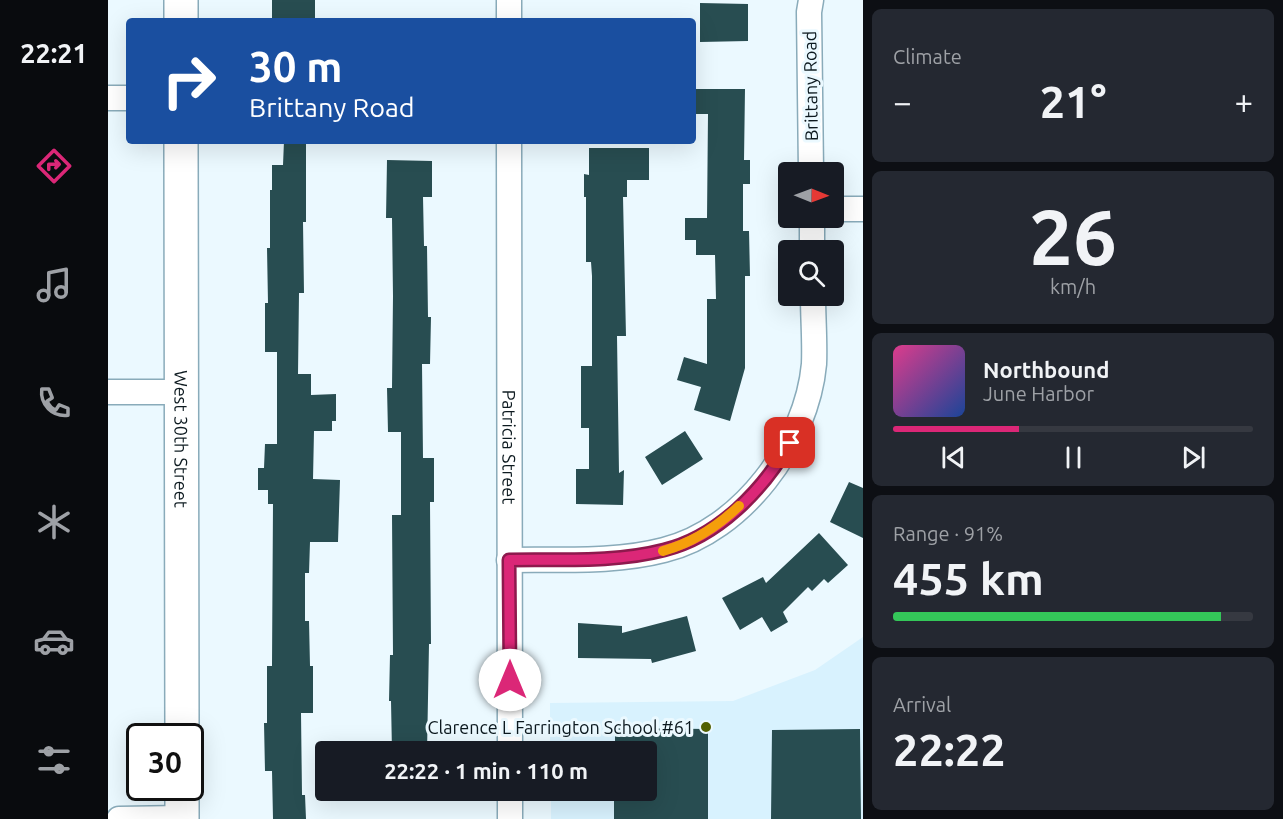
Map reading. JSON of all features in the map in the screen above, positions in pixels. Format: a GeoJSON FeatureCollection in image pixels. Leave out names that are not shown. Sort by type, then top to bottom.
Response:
{"type":"FeatureCollection","features":[{"type":"Feature","properties":{"kind":"main road"},"geometry":{"type":"LineString","coordinates":[[181,0],[181,18]]}},
{"type":"Feature","properties":{"kind":"main road","name":"West 30th Street"},"geometry":{"type":"LineString","coordinates":[[181,144],[182,723]]}},
{"type":"Feature","properties":{"kind":"street"},"geometry":{"type":"LineString","coordinates":[[509,0],[509,18]]}},
{"type":"Feature","properties":{"kind":"street","name":"Brittany Road"},"geometry":{"type":"LineString","coordinates":[[811,0],[809,12],[811,162]]}},
{"type":"Feature","properties":{"kind":"street"},"geometry":{"type":"LineString","coordinates":[[108,98],[126,98]]}},
{"type":"Feature","properties":{"kind":"street","name":"Patricia Street"},"geometry":{"type":"LineString","coordinates":[[509,144],[510,741]]}},
{"type":"Feature","properties":{"kind":"street"},"geometry":{"type":"LineString","coordinates":[[844,209],[863,209]]}},
{"type":"Feature","properties":{"kind":"street"},"geometry":{"type":"LineString","coordinates":[[509,560],[611,558],[671,549],[690,541],[729,516],[763,483],[778,464],[790,443],[807,400],[814,365],[813,306]]}},
{"type":"Feature","properties":{"kind":"street"},"geometry":{"type":"LineString","coordinates":[[108,392],[182,392]]}},
{"type":"Feature","properties":{"kind":"street"},"geometry":{"type":"LineString","coordinates":[[510,801],[510,819]]}},
{"type":"Feature","properties":{"kind":"street"},"geometry":{"type":"LineString","coordinates":[[119,819],[182,808]]}},
{"type":"Feature","properties":{"kind":"shaded area","name":"Clarence L Farrington School #61"},"geometry":{"type":"Polygon","coordinates":[[[863,637],[863,819],[551,819],[551,801],[657,801],[657,741],[550,741],[550,703],[733,701],[815,670],[863,637]]]}},
{"type":"Feature","properties":{"kind":"building"},"geometry":{"type":"Polygon","coordinates":[[[272,0],[315,0],[315,18],[272,18],[272,0]]]}},
{"type":"Feature","properties":{"kind":"building"},"geometry":{"type":"Polygon","coordinates":[[[700,3],[748,4],[748,41],[700,42],[700,3]]]}},
{"type":"Feature","properties":{"kind":"building"},"geometry":{"type":"Polygon","coordinates":[[[696,89],[745,89],[744,160],[750,160],[750,184],[743,184],[743,231],[749,231],[750,276],[745,276],[745,368],[730,421],[694,410],[701,387],[677,380],[684,357],[707,364],[707,299],[716,299],[715,255],[696,255],[696,240],[685,240],[685,218],[707,218],[708,114],[696,114],[696,89]]]}},
{"type":"Feature","properties":{"kind":"building"},"geometry":{"type":"Polygon","coordinates":[[[284,144],[306,144],[306,222],[303,222],[304,293],[299,293],[298,374],[311,374],[311,395],[336,394],[336,421],[332,421],[332,431],[314,431],[313,479],[340,480],[338,542],[310,542],[309,573],[305,573],[305,621],[309,621],[310,666],[313,666],[313,713],[301,713],[302,795],[305,795],[306,819],[273,819],[272,771],[265,771],[264,723],[267,723],[267,666],[272,666],[273,504],[268,504],[268,490],[258,490],[258,468],[264,468],[265,444],[277,444],[277,352],[265,352],[265,303],[268,303],[267,248],[270,248],[272,165],[283,165],[284,144]]]}},
{"type":"Feature","properties":{"kind":"building"},"geometry":{"type":"Polygon","coordinates":[[[589,148],[649,148],[649,180],[627,180],[627,197],[623,197],[626,336],[617,336],[619,473],[624,470],[623,505],[576,504],[576,469],[589,469],[589,428],[581,428],[581,366],[592,366],[592,276],[591,262],[586,262],[586,197],[584,197],[584,174],[589,175],[589,148]]]}},
{"type":"Feature","properties":{"kind":"building"},"geometry":{"type":"Polygon","coordinates":[[[387,160],[432,161],[432,197],[423,197],[424,246],[427,246],[428,317],[431,317],[430,364],[422,364],[423,458],[434,458],[434,502],[430,502],[431,644],[429,644],[427,741],[392,741],[391,701],[389,701],[390,655],[393,655],[392,515],[401,515],[401,432],[388,432],[387,388],[392,388],[393,296],[392,218],[386,218],[387,160]]]}},
{"type":"Feature","properties":{"kind":"building"},"geometry":{"type":"Polygon","coordinates":[[[685,431],[703,459],[662,485],[645,457],[685,431]]]}},
{"type":"Feature","properties":{"kind":"building"},"geometry":{"type":"Polygon","coordinates":[[[849,482],[863,488],[863,538],[830,522],[849,482]]]}},
{"type":"Feature","properties":{"kind":"building"},"geometry":{"type":"Polygon","coordinates":[[[819,533],[848,565],[828,583],[824,579],[812,591],[808,587],[783,612],[788,622],[771,632],[762,617],[740,630],[722,598],[763,577],[766,583],[819,533]]]}},
{"type":"Feature","properties":{"kind":"building"},"geometry":{"type":"Polygon","coordinates":[[[687,616],[696,651],[652,663],[651,659],[578,658],[578,623],[622,626],[622,633],[687,616]]]}},
{"type":"Feature","properties":{"kind":"building"},"geometry":{"type":"Polygon","coordinates":[[[615,728],[708,729],[708,819],[614,819],[614,801],[657,801],[657,741],[615,741],[615,728]]]}},
{"type":"Feature","properties":{"kind":"building"},"geometry":{"type":"Polygon","coordinates":[[[860,729],[861,819],[771,819],[772,730],[860,729]]]}},
{"type":"Feature","properties":{"kind":"slow traffic"},"geometry":{"type":"LineString","coordinates":[[663,551],[690,541],[711,529],[739,506]]}},
{"type":"Feature","properties":{"kind":"place","name":"Clarence L Farrington School #61"},"geometry":{"type":"Point","coordinates":[706,727]}},
{"type":"Feature","properties":{"kind":"route"},"geometry":{"type":"LineString","coordinates":[[510,680],[509,560],[628,557],[678,546],[711,529],[736,510],[770,474],[790,443]]}}]}
